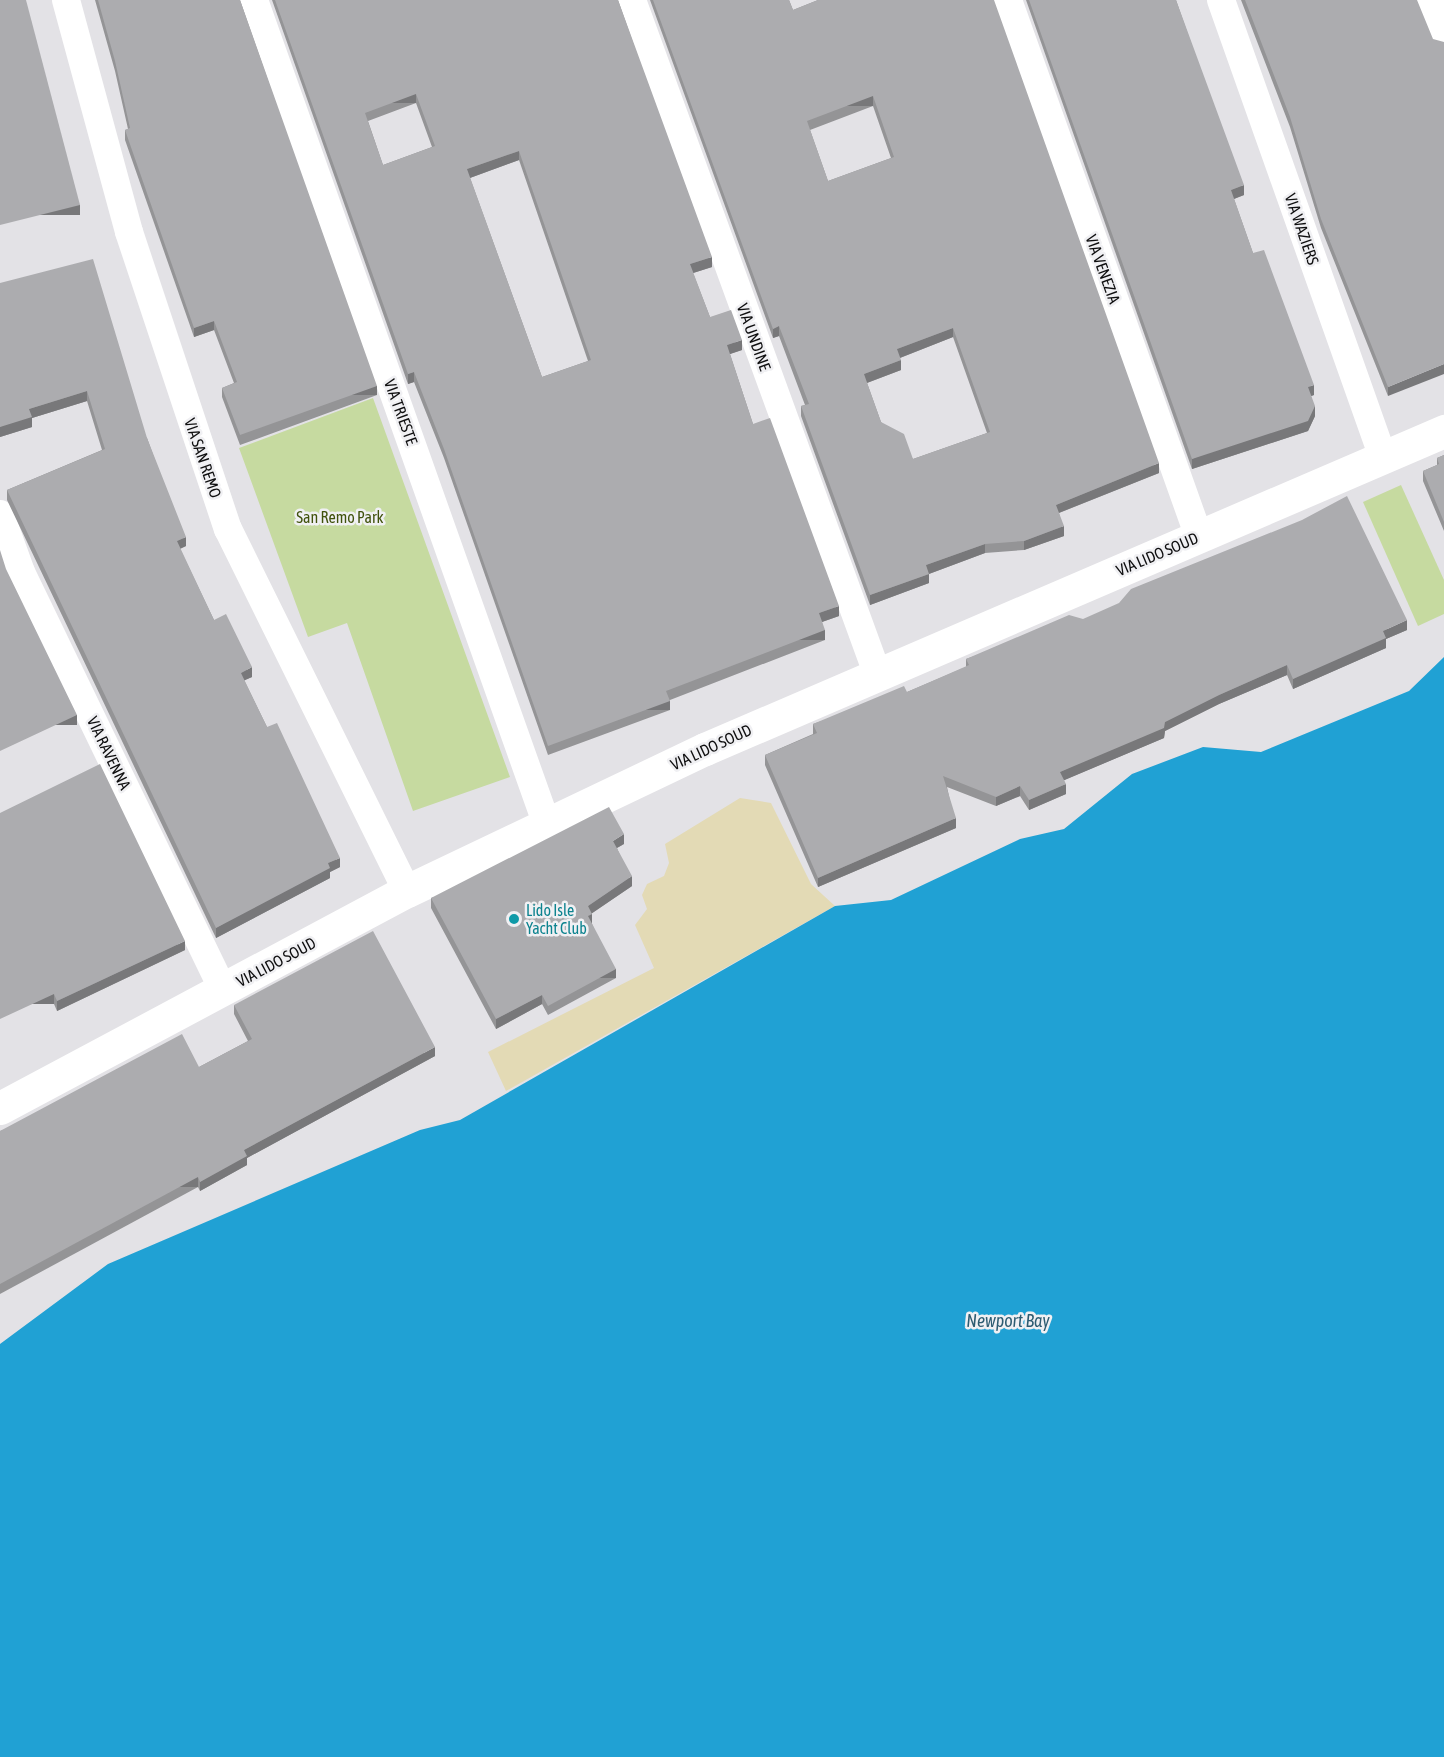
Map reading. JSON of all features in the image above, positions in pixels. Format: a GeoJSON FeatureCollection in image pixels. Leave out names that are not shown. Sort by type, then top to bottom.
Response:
{"type":"FeatureCollection","features":[{"type":"Feature","properties":{"kind":"street","name":"VIA SAN REMO"},"geometry":{"type":"LineString","coordinates":[[66,0],[129,232],[228,529],[407,891]]}},
{"type":"Feature","properties":{"kind":"street","name":"VIA TRIESTE"},"geometry":{"type":"LineString","coordinates":[[254,0],[547,825]]}},
{"type":"Feature","properties":{"kind":"street","name":"VIA UNDINE"},"geometry":{"type":"LineString","coordinates":[[632,0],[877,673]]}},
{"type":"Feature","properties":{"kind":"street","name":"VIA VENEZIA"},"geometry":{"type":"LineString","coordinates":[[1008,0],[1198,537]]}},
{"type":"Feature","properties":{"kind":"street","name":"VIA WAZIERS"},"geometry":{"type":"LineString","coordinates":[[1221,0],[1383,458]]}},
{"type":"Feature","properties":{"kind":"street"},"geometry":{"type":"LineString","coordinates":[[1431,0],[1444,37]]}},
{"type":"Feature","properties":{"kind":"street","name":"VIA LIDO SOUD"},"geometry":{"type":"LineString","coordinates":[[0,1108],[407,891],[547,825],[877,673],[1444,431]]}},
{"type":"Feature","properties":{"kind":"street","name":"VIA RAVENNA"},"geometry":{"type":"LineString","coordinates":[[0,514],[21,573],[223,990]]}},
{"type":"Feature","properties":{"kind":"green space","name":"San Remo Park"},"geometry":{"type":"Polygon","coordinates":[[[373,398],[510,777],[413,811],[347,623],[308,637],[239,448],[373,398]]]}},
{"type":"Feature","properties":{"kind":"green space"},"geometry":{"type":"Polygon","coordinates":[[[1401,485],[1444,580],[1444,614],[1418,626],[1363,502],[1401,485]]]}},
{"type":"Feature","properties":{"kind":"sand"},"geometry":{"type":"Polygon","coordinates":[[[740,798],[771,803],[811,884],[835,906],[506,1091],[488,1052],[654,968],[635,925],[647,909],[642,895],[647,884],[664,876],[669,863],[665,844],[740,798]]]}},
{"type":"Feature","properties":{"kind":"water","name":"Newport Bay"},"geometry":{"type":"Polygon","coordinates":[[[1444,657],[1444,1757],[0,1757],[0,1344],[108,1264],[420,1130],[460,1120],[835,906],[891,900],[1020,839],[1064,829],[1132,774],[1203,747],[1261,752],[1409,691],[1444,657]]]}},
{"type":"Feature","properties":{"kind":"building"},"geometry":{"type":"Polygon","coordinates":[[[0,0],[26,0],[80,205],[0,225],[0,0]]]}},
{"type":"Feature","properties":{"kind":"building"},"geometry":{"type":"Polygon","coordinates":[[[98,0],[240,0],[377,386],[240,435],[222,388],[237,382],[214,321],[194,328],[125,130],[130,128],[98,0]]]}},
{"type":"Feature","properties":{"kind":"building"},"geometry":{"type":"Polygon","coordinates":[[[275,0],[618,0],[712,257],[690,264],[710,317],[731,310],[742,340],[727,345],[753,424],[770,418],[839,606],[819,613],[825,630],[666,691],[670,701],[548,746],[444,449],[414,372],[408,374],[275,0]],[[416,94],[365,113],[383,165],[435,146],[416,94]],[[519,151],[467,169],[542,377],[591,360],[519,151]]]}},
{"type":"Feature","properties":{"kind":"building"},"geometry":{"type":"Polygon","coordinates":[[[653,0],[789,0],[793,10],[818,0],[994,0],[1159,463],[1056,505],[1064,526],[1024,541],[985,544],[926,565],[929,574],[870,595],[801,406],[809,404],[779,326],[773,329],[653,0]],[[873,96],[807,121],[828,181],[894,157],[873,96]],[[953,328],[897,349],[901,360],[864,374],[881,422],[904,434],[913,459],[990,432],[953,328]]]}},
{"type":"Feature","properties":{"kind":"building"},"geometry":{"type":"Polygon","coordinates":[[[1029,0],[1176,0],[1244,185],[1231,190],[1253,253],[1264,250],[1314,385],[1308,387],[1315,406],[1308,421],[1192,459],[1029,0]]]}},
{"type":"Feature","properties":{"kind":"building"},"geometry":{"type":"Polygon","coordinates":[[[1245,0],[1417,0],[1433,39],[1444,42],[1444,364],[1388,387],[1321,219],[1290,117],[1245,0]]]}},
{"type":"Feature","properties":{"kind":"building"},"geometry":{"type":"Polygon","coordinates":[[[93,259],[147,438],[186,537],[177,541],[214,620],[226,614],[252,667],[241,673],[267,727],[277,723],[340,858],[328,863],[330,868],[216,928],[7,490],[105,449],[87,391],[29,409],[32,417],[0,427],[0,283],[93,259]]]}},
{"type":"Feature","properties":{"kind":"building"},"geometry":{"type":"Polygon","coordinates":[[[1444,455],[1444,522],[1423,471],[1439,464],[1437,458],[1444,455]]]}},
{"type":"Feature","properties":{"kind":"building"},"geometry":{"type":"Polygon","coordinates":[[[1347,496],[1407,620],[1383,631],[1386,638],[1293,679],[1287,665],[1219,695],[1165,722],[1164,728],[1060,772],[1066,784],[1029,800],[1020,786],[996,797],[943,776],[956,818],[818,878],[765,755],[817,733],[813,724],[904,686],[907,692],[969,665],[966,659],[1069,615],[1083,619],[1119,603],[1131,589],[1302,520],[1347,496]]]}},
{"type":"Feature","properties":{"kind":"building"},"geometry":{"type":"Polygon","coordinates":[[[0,550],[6,569],[77,715],[0,751],[0,550]]]}},
{"type":"Feature","properties":{"kind":"building"},"geometry":{"type":"Polygon","coordinates":[[[100,764],[185,941],[57,1001],[54,994],[0,1019],[0,813],[100,764]]]}},
{"type":"Feature","properties":{"kind":"building","name":"Lido Isle Yacht Club"},"geometry":{"type":"Polygon","coordinates":[[[609,807],[624,834],[613,841],[632,876],[588,906],[592,914],[588,916],[616,969],[548,1006],[542,995],[496,1019],[431,898],[609,807]]]}},
{"type":"Feature","properties":{"kind":"building"},"geometry":{"type":"Polygon","coordinates":[[[373,931],[435,1047],[244,1150],[247,1156],[200,1182],[198,1177],[0,1284],[0,1131],[182,1034],[199,1067],[252,1039],[234,1005],[373,931]]]}},
{"type":"Feature","properties":{"kind":"place","name":"Lido Isle Yacht Club"},"geometry":{"type":"Point","coordinates":[514,919]}}]}
